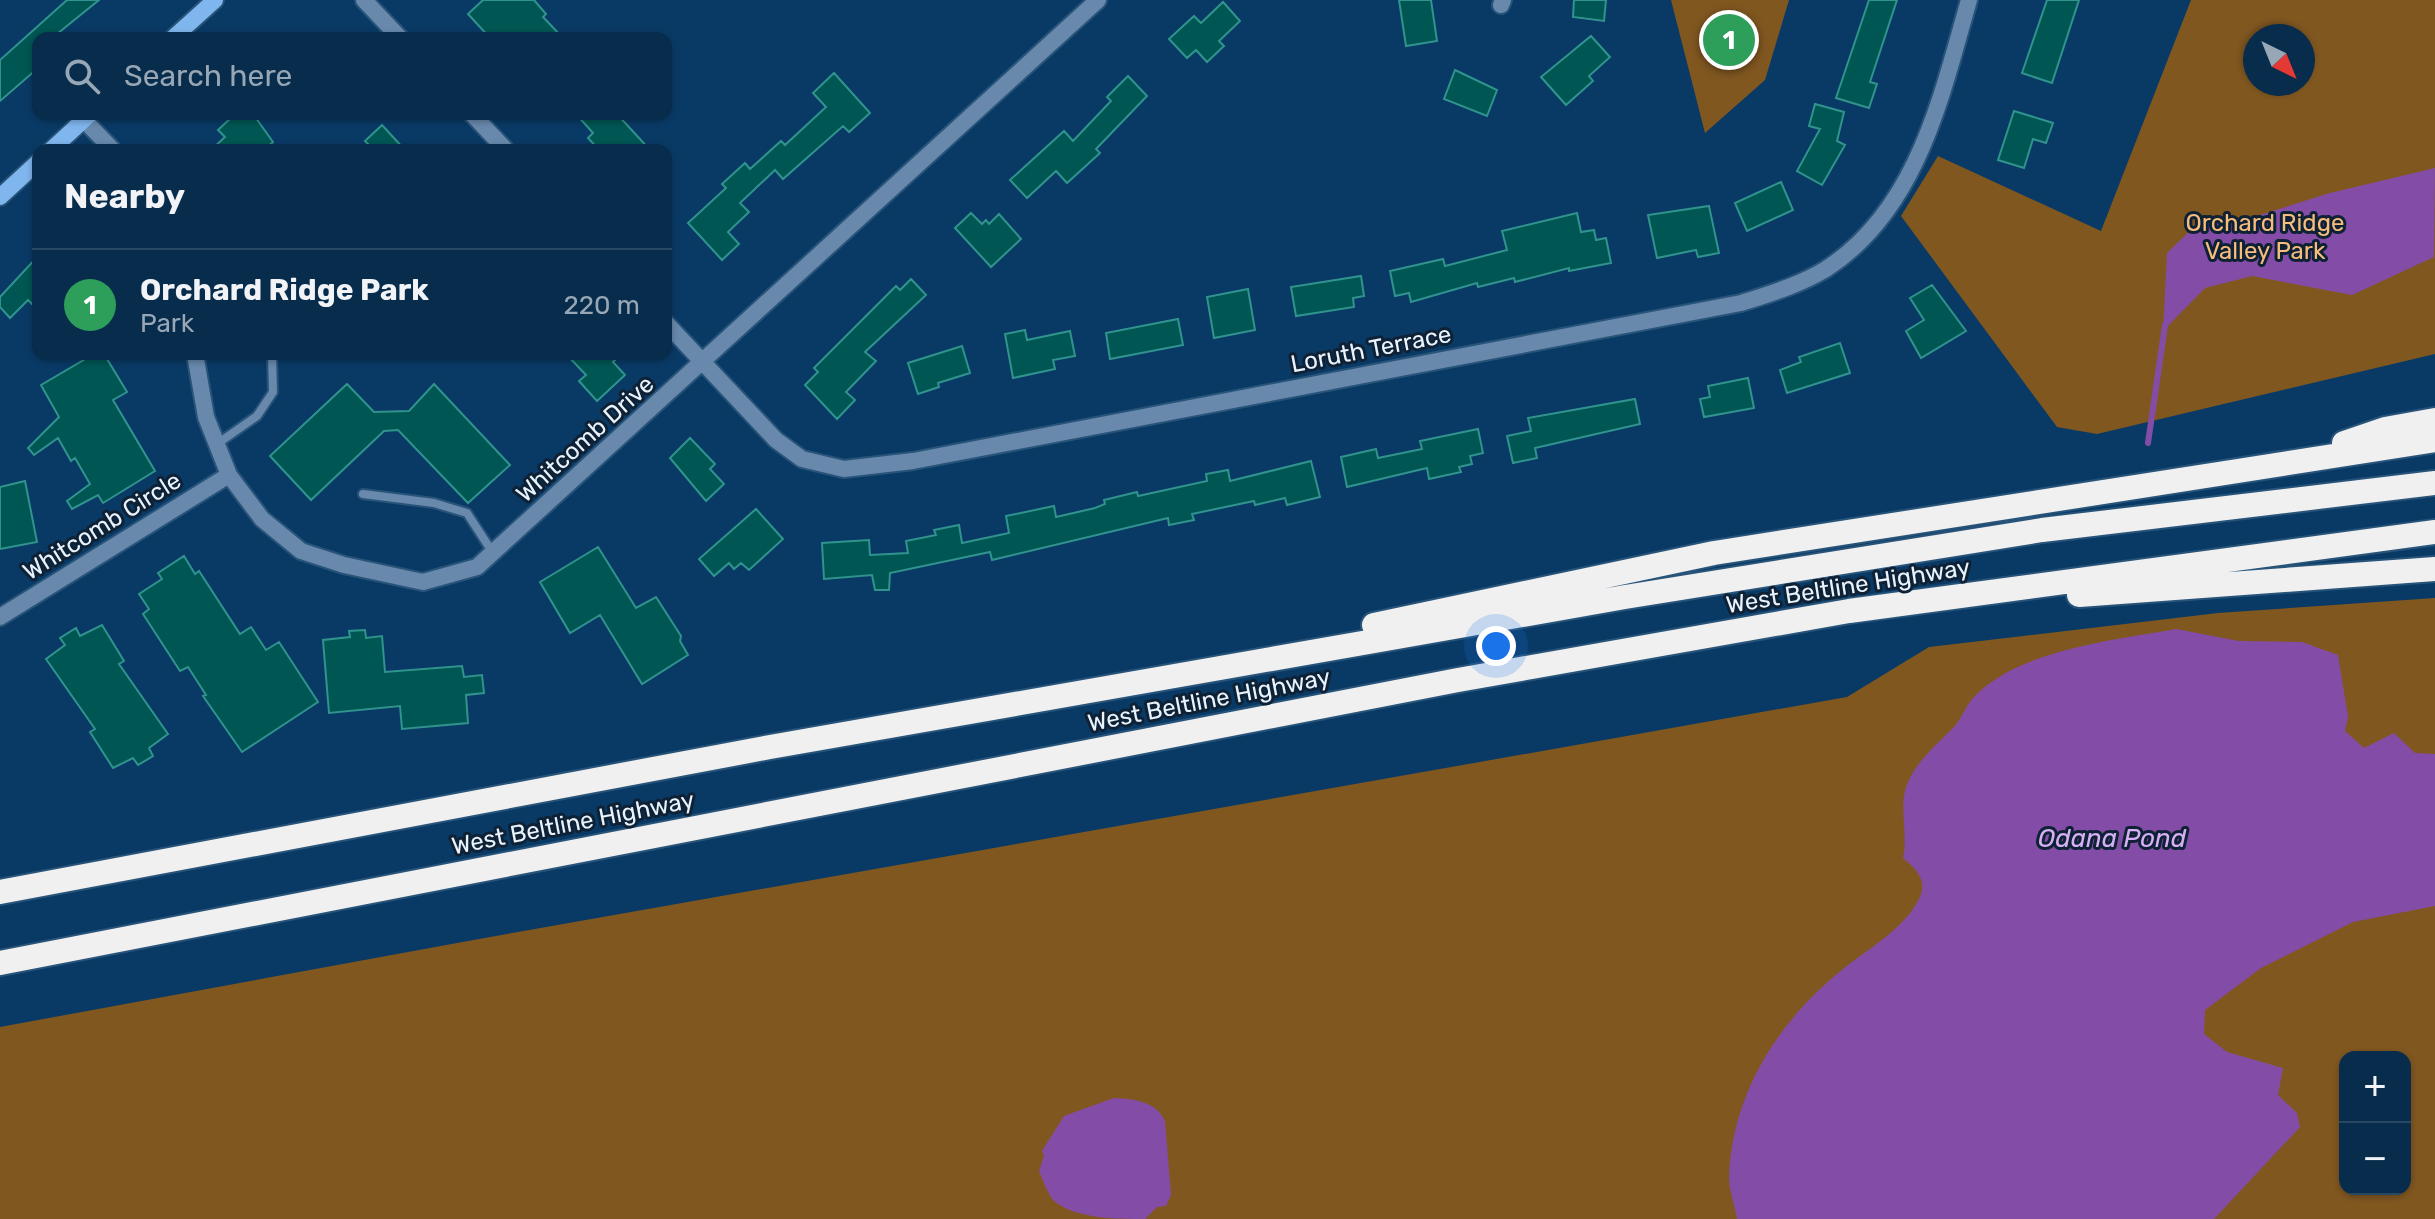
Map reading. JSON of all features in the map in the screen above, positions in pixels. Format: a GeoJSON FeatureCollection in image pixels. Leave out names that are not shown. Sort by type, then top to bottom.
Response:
{"type":"FeatureCollection","features":[{"type":"Feature","properties":{"kind":"highway"},"geometry":{"type":"LineString","coordinates":[[2288,461],[2385,429],[2435,420]]}},
{"type":"Feature","properties":{"kind":"highway"},"geometry":{"type":"LineString","coordinates":[[1071,693],[1714,553],[2435,440]]}},
{"type":"Feature","properties":{"kind":"highway","name":"West Beltline Highway"},"geometry":{"type":"LineString","coordinates":[[0,892],[1071,693],[2042,530],[2435,483]]}},
{"type":"Feature","properties":{"kind":"highway","name":"West Beltline Highway"},"geometry":{"type":"LineString","coordinates":[[0,963],[1458,680],[1849,611],[2435,532]]}},
{"type":"Feature","properties":{"kind":"highway"},"geometry":{"type":"LineString","coordinates":[[1849,611],[2435,569]]}},
{"type":"Feature","properties":{"kind":"street"},"geometry":{"type":"LineString","coordinates":[[180,32],[215,0]]}},
{"type":"Feature","properties":{"kind":"street"},"geometry":{"type":"LineString","coordinates":[[364,0],[394,32]]}},
{"type":"Feature","properties":{"kind":"street","name":"Whitcomb Drive"},"geometry":{"type":"LineString","coordinates":[[196,360],[206,417],[229,475],[262,519],[301,551],[344,565],[423,582],[477,567],[704,363],[1098,0]]}},
{"type":"Feature","properties":{"kind":"street","name":"Loruth Terrace"},"geometry":{"type":"LineString","coordinates":[[672,329],[776,440],[802,459],[844,469],[913,461],[1741,303],[1781,290],[1825,269],[1871,232],[1905,185],[1932,124],[1969,0]]}},
{"type":"Feature","properties":{"kind":"street"},"geometry":{"type":"LineString","coordinates":[[58,144],[84,120]]}},
{"type":"Feature","properties":{"kind":"street"},"geometry":{"type":"LineString","coordinates":[[89,120],[108,144]]}},
{"type":"Feature","properties":{"kind":"street"},"geometry":{"type":"LineString","coordinates":[[478,120],[500,144]]}},
{"type":"Feature","properties":{"kind":"street"},"geometry":{"type":"LineString","coordinates":[[0,197],[32,168]]}},
{"type":"Feature","properties":{"kind":"street","name":"Whitcomb Circle"},"geometry":{"type":"LineString","coordinates":[[0,617],[229,475]]}},
{"type":"Feature","properties":{"kind":"lane"},"geometry":{"type":"LineString","coordinates":[[217,445],[257,416],[273,392],[272,360]]}},
{"type":"Feature","properties":{"kind":"lane"},"geometry":{"type":"LineString","coordinates":[[363,494],[434,503],[467,513],[493,553]]}},
{"type":"Feature","properties":{"kind":"green space"},"geometry":{"type":"Polygon","coordinates":[[[1671,0],[1789,0],[1765,80],[1705,133],[1671,0]]]}},
{"type":"Feature","properties":{"kind":"green space","name":"Orchard Ridge Valley Park"},"geometry":{"type":"Polygon","coordinates":[[[2191,0],[2435,0],[2435,354],[2097,434],[2057,427],[1901,216],[1938,156],[2101,231],[2191,0]]]}},
{"type":"Feature","properties":{"kind":"green space"},"geometry":{"type":"Polygon","coordinates":[[[2435,598],[2435,1219],[0,1219],[0,1027],[1847,697],[1929,647],[2218,613],[2435,598]]]}},
{"type":"Feature","properties":{"kind":"water"},"geometry":{"type":"Polygon","coordinates":[[[2435,168],[2434,257],[2352,295],[2252,276],[2205,288],[2163,331],[2167,253],[2196,225],[2257,216],[2330,193],[2435,168]]]}},
{"type":"Feature","properties":{"kind":"water","name":"Odana Pond"},"geometry":{"type":"Polygon","coordinates":[[[2176,629],[2239,641],[2302,642],[2338,655],[2348,717],[2345,731],[2364,748],[2394,733],[2415,753],[2435,754],[2435,906],[2353,922],[2261,968],[2205,1010],[2204,1034],[2227,1052],[2283,1068],[2278,1095],[2297,1113],[2300,1127],[2214,1219],[1737,1219],[1729,1182],[1732,1146],[1739,1116],[1763,1061],[1799,1011],[1820,989],[1895,929],[1919,899],[1922,881],[1917,871],[1903,858],[1905,791],[1918,765],[1956,724],[1974,697],[2016,668],[2097,643],[2176,629]]]}},
{"type":"Feature","properties":{"kind":"water"},"geometry":{"type":"Polygon","coordinates":[[[1114,1098],[1137,1100],[1150,1105],[1165,1121],[1171,1195],[1166,1206],[1157,1207],[1145,1219],[1096,1217],[1072,1211],[1053,1200],[1039,1171],[1044,1156],[1042,1151],[1064,1116],[1114,1098]]]}},
{"type":"Feature","properties":{"kind":"building"},"geometry":{"type":"Polygon","coordinates":[[[67,0],[99,0],[59,32],[32,32],[32,73],[0,101],[0,60],[67,0]]]}},
{"type":"Feature","properties":{"kind":"building"},"geometry":{"type":"Polygon","coordinates":[[[483,0],[534,0],[546,14],[543,17],[557,32],[484,32],[468,14],[483,0]]]}},
{"type":"Feature","properties":{"kind":"building"},"geometry":{"type":"Polygon","coordinates":[[[1399,0],[1431,0],[1437,41],[1406,46],[1399,0]]]}},
{"type":"Feature","properties":{"kind":"building"},"geometry":{"type":"Polygon","coordinates":[[[1574,0],[1606,0],[1604,21],[1573,17],[1574,0]]]}},
{"type":"Feature","properties":{"kind":"building"},"geometry":{"type":"Polygon","coordinates":[[[1869,0],[1897,0],[1870,82],[1877,84],[1869,108],[1836,98],[1869,0]]]}},
{"type":"Feature","properties":{"kind":"building"},"geometry":{"type":"Polygon","coordinates":[[[2047,0],[2079,0],[2052,83],[2022,73],[2047,0]]]}},
{"type":"Feature","properties":{"kind":"building"},"geometry":{"type":"Polygon","coordinates":[[[1223,2],[1240,21],[1219,41],[1224,46],[1207,62],[1196,50],[1187,58],[1169,39],[1194,16],[1201,23],[1223,2]]]}},
{"type":"Feature","properties":{"kind":"building"},"geometry":{"type":"Polygon","coordinates":[[[1591,36],[1610,57],[1589,76],[1593,81],[1566,105],[1541,77],[1591,36]]]}},
{"type":"Feature","properties":{"kind":"building"},"geometry":{"type":"Polygon","coordinates":[[[1455,70],[1497,90],[1487,116],[1444,99],[1455,70]]]}},
{"type":"Feature","properties":{"kind":"building"},"geometry":{"type":"Polygon","coordinates":[[[834,73],[870,113],[849,132],[843,126],[783,179],[775,170],[740,203],[749,212],[728,232],[739,244],[722,260],[688,223],[726,188],[722,184],[745,163],[750,169],[781,141],[785,145],[826,107],[813,93],[834,73]]]}},
{"type":"Feature","properties":{"kind":"building"},"geometry":{"type":"Polygon","coordinates":[[[1128,76],[1147,96],[1096,149],[1100,153],[1067,183],[1056,171],[1027,198],[1010,180],[1064,131],[1073,141],[1111,101],[1107,97],[1128,76]]]}},
{"type":"Feature","properties":{"kind":"building"},"geometry":{"type":"Polygon","coordinates":[[[1815,104],[1844,112],[1837,141],[1845,145],[1822,185],[1797,171],[1820,129],[1809,126],[1815,104]]]}},
{"type":"Feature","properties":{"kind":"building"},"geometry":{"type":"Polygon","coordinates":[[[2014,111],[2053,123],[2046,143],[2033,139],[2024,168],[1998,160],[2014,111]]]}},
{"type":"Feature","properties":{"kind":"building"},"geometry":{"type":"Polygon","coordinates":[[[229,120],[257,120],[273,142],[217,144],[225,137],[218,130],[229,120]]]}},
{"type":"Feature","properties":{"kind":"building"},"geometry":{"type":"Polygon","coordinates":[[[581,120],[622,120],[644,144],[594,144],[588,138],[593,133],[581,120]]]}},
{"type":"Feature","properties":{"kind":"building"},"geometry":{"type":"Polygon","coordinates":[[[382,125],[399,144],[368,144],[365,141],[382,125]]]}},
{"type":"Feature","properties":{"kind":"building"},"geometry":{"type":"Polygon","coordinates":[[[1781,182],[1793,210],[1747,231],[1735,203],[1781,182]]]}},
{"type":"Feature","properties":{"kind":"building"},"geometry":{"type":"Polygon","coordinates":[[[1709,206],[1719,253],[1698,257],[1696,250],[1657,258],[1648,215],[1709,206]]]}},
{"type":"Feature","properties":{"kind":"building"},"geometry":{"type":"Polygon","coordinates":[[[971,213],[982,224],[986,220],[989,224],[999,214],[1021,239],[991,267],[955,228],[971,213]]]}},
{"type":"Feature","properties":{"kind":"building"},"geometry":{"type":"Polygon","coordinates":[[[1577,213],[1581,232],[1594,230],[1596,240],[1606,238],[1611,263],[1569,271],[1569,268],[1515,282],[1514,278],[1478,287],[1477,283],[1411,302],[1409,293],[1395,296],[1390,271],[1443,259],[1445,266],[1507,250],[1502,231],[1577,213]]]}},
{"type":"Feature","properties":{"kind":"building"},"geometry":{"type":"Polygon","coordinates":[[[32,262],[32,304],[28,300],[10,318],[0,307],[0,297],[32,262]]]}},
{"type":"Feature","properties":{"kind":"building"},"geometry":{"type":"Polygon","coordinates":[[[1361,276],[1364,296],[1353,298],[1354,307],[1296,316],[1291,287],[1361,276]]]}},
{"type":"Feature","properties":{"kind":"building"},"geometry":{"type":"Polygon","coordinates":[[[911,279],[926,295],[865,352],[876,361],[846,392],[855,400],[837,419],[805,385],[818,372],[814,368],[896,286],[900,290],[911,279]]]}},
{"type":"Feature","properties":{"kind":"building"},"geometry":{"type":"Polygon","coordinates":[[[1932,285],[1966,331],[1921,358],[1906,331],[1924,320],[1910,298],[1932,285]]]}},
{"type":"Feature","properties":{"kind":"building"},"geometry":{"type":"Polygon","coordinates":[[[1248,289],[1255,330],[1214,338],[1207,297],[1248,289]]]}},
{"type":"Feature","properties":{"kind":"building"},"geometry":{"type":"Polygon","coordinates":[[[1178,319],[1183,345],[1110,359],[1106,333],[1178,319]]]}},
{"type":"Feature","properties":{"kind":"building"},"geometry":{"type":"Polygon","coordinates":[[[1025,330],[1027,340],[1070,331],[1075,356],[1053,360],[1055,369],[1013,378],[1005,334],[1025,330]]]}},
{"type":"Feature","properties":{"kind":"building"},"geometry":{"type":"Polygon","coordinates":[[[1840,343],[1850,373],[1787,393],[1780,370],[1801,362],[1799,357],[1840,343]]]}},
{"type":"Feature","properties":{"kind":"building"},"geometry":{"type":"Polygon","coordinates":[[[962,346],[970,373],[938,383],[939,387],[918,394],[908,363],[962,346]]]}},
{"type":"Feature","properties":{"kind":"building"},"geometry":{"type":"Polygon","coordinates":[[[84,360],[108,360],[127,392],[113,400],[155,471],[103,503],[98,495],[72,509],[67,501],[90,484],[75,458],[71,461],[58,438],[34,455],[28,448],[59,417],[41,385],[84,360]]]}},
{"type":"Feature","properties":{"kind":"building"},"geometry":{"type":"Polygon","coordinates":[[[572,360],[615,360],[613,362],[625,375],[597,401],[579,381],[586,375],[572,360]]]}},
{"type":"Feature","properties":{"kind":"building"},"geometry":{"type":"Polygon","coordinates":[[[1748,378],[1754,408],[1704,417],[1700,399],[1710,397],[1708,386],[1748,378]]]}},
{"type":"Feature","properties":{"kind":"building"},"geometry":{"type":"Polygon","coordinates":[[[347,384],[374,412],[409,411],[434,384],[510,465],[468,503],[398,430],[384,431],[311,500],[270,456],[347,384]]]}},
{"type":"Feature","properties":{"kind":"building"},"geometry":{"type":"Polygon","coordinates":[[[1635,399],[1640,424],[1535,448],[1537,458],[1513,463],[1507,436],[1531,431],[1528,418],[1635,399]]]}},
{"type":"Feature","properties":{"kind":"building"},"geometry":{"type":"Polygon","coordinates":[[[1478,429],[1483,453],[1470,456],[1472,464],[1459,467],[1461,472],[1429,479],[1427,468],[1347,487],[1341,457],[1376,449],[1378,458],[1422,449],[1420,441],[1478,429]]]}},
{"type":"Feature","properties":{"kind":"building"},"geometry":{"type":"Polygon","coordinates":[[[690,438],[715,464],[710,469],[724,484],[706,501],[670,458],[690,438]]]}},
{"type":"Feature","properties":{"kind":"building"},"geometry":{"type":"Polygon","coordinates":[[[1311,461],[1320,497],[1287,505],[1285,498],[1255,505],[1254,501],[1192,514],[1194,520],[1169,525],[1168,518],[992,560],[990,552],[890,573],[889,590],[875,590],[872,575],[824,579],[822,543],[869,540],[870,555],[908,553],[906,541],[936,535],[934,530],[959,525],[962,543],[1009,533],[1006,516],[1054,506],[1056,517],[1095,508],[1105,504],[1104,500],[1137,492],[1138,496],[1207,481],[1206,474],[1228,470],[1230,481],[1311,461]]]}},
{"type":"Feature","properties":{"kind":"building"},"geometry":{"type":"Polygon","coordinates":[[[25,481],[37,542],[0,549],[0,487],[25,481]]]}},
{"type":"Feature","properties":{"kind":"building"},"geometry":{"type":"Polygon","coordinates":[[[756,509],[783,539],[749,570],[741,563],[734,569],[729,563],[714,576],[699,559],[756,509]]]}},
{"type":"Feature","properties":{"kind":"building"},"geometry":{"type":"Polygon","coordinates":[[[598,547],[636,608],[656,597],[681,636],[680,641],[688,655],[642,684],[600,615],[570,633],[540,582],[598,547]]]}},
{"type":"Feature","properties":{"kind":"building"},"geometry":{"type":"Polygon","coordinates":[[[184,556],[195,574],[199,571],[240,634],[251,627],[266,650],[279,642],[318,702],[242,752],[203,696],[206,695],[188,667],[180,671],[143,614],[149,609],[139,594],[162,579],[158,573],[184,556]]]}},
{"type":"Feature","properties":{"kind":"building"},"geometry":{"type":"Polygon","coordinates":[[[102,625],[124,661],[119,664],[168,734],[149,748],[153,756],[138,765],[133,758],[113,768],[90,732],[95,729],[46,659],[65,645],[60,638],[76,628],[80,636],[102,625]]]}},
{"type":"Feature","properties":{"kind":"building"},"geometry":{"type":"Polygon","coordinates":[[[365,630],[366,638],[382,636],[385,672],[462,666],[464,677],[482,675],[484,693],[466,695],[468,723],[402,729],[400,706],[329,713],[323,640],[350,637],[349,631],[365,630]]]}},
{"type":"Feature","properties":{"kind":"waterway"},"geometry":{"type":"LineString","coordinates":[[2148,443],[2165,325]]}},
{"type":"Feature","properties":{"kind":"place","name":"Orchard Ridge Park"},"geometry":{"type":"Point","coordinates":[1729,40]}}]}
